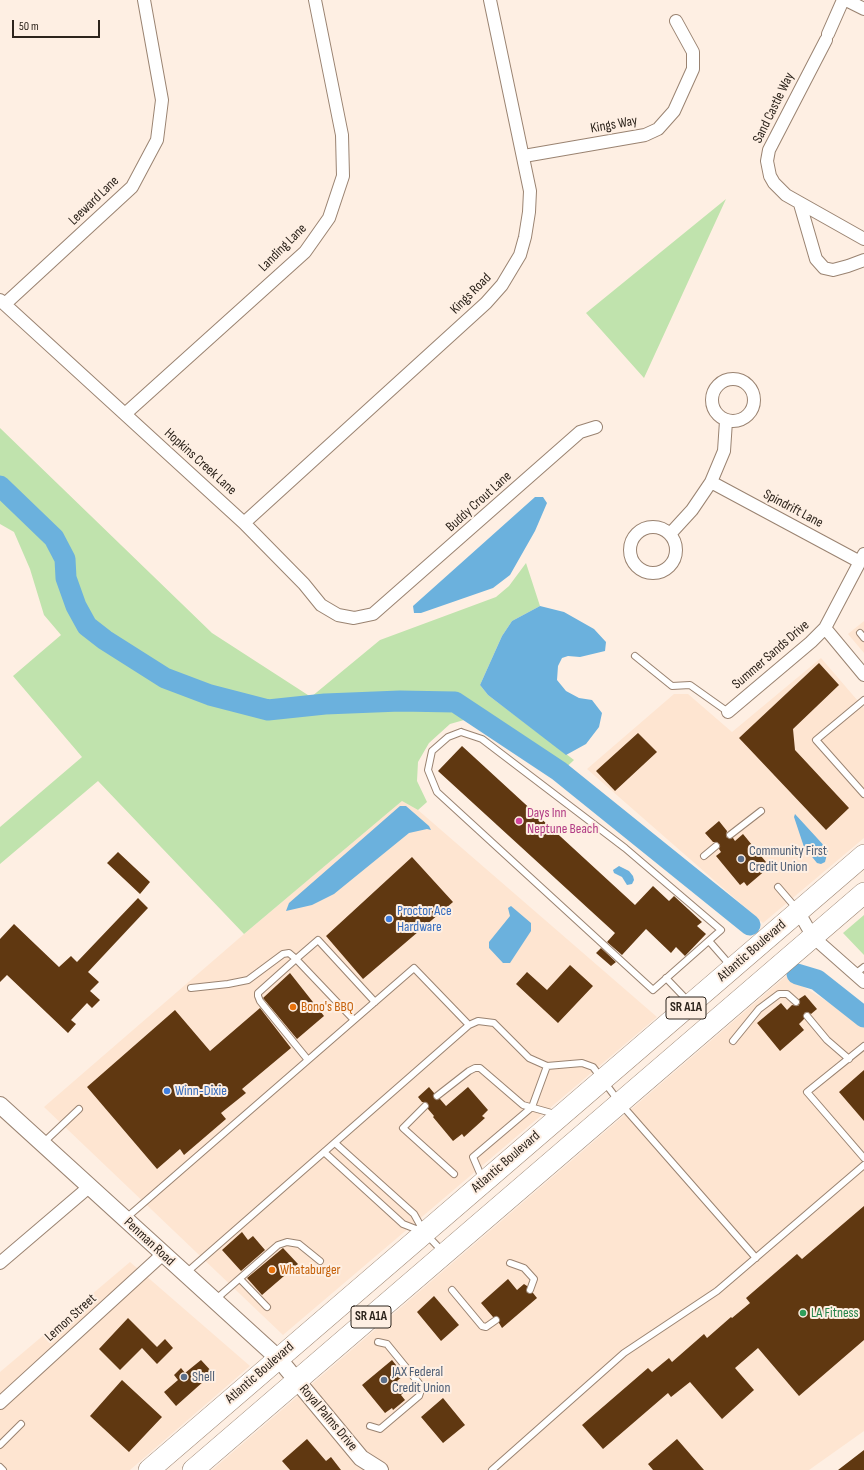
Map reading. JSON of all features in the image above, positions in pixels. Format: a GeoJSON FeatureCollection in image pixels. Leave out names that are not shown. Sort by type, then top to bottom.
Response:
{"type":"FeatureCollection","features":[{"type":"Feature","properties":{"kind":"highway","name":"Atlantic Boulevard"},"geometry":{"type":"LineString","coordinates":[[148,1470],[864,855]]}},
{"type":"Feature","properties":{"kind":"highway","name":"Atlantic Boulevard"},"geometry":{"type":"LineString","coordinates":[[193,1470],[864,893]]}},
{"type":"Feature","properties":{"kind":"street","name":"Leeward Lane"},"geometry":{"type":"LineString","coordinates":[[3,302],[132,187],[157,140],[162,100],[144,0]]}},
{"type":"Feature","properties":{"kind":"street","name":"Landing Lane"},"geometry":{"type":"LineString","coordinates":[[125,414],[305,252],[329,218],[343,176],[342,135],[315,0]]}},
{"type":"Feature","properties":{"kind":"street","name":"Kings Road"},"geometry":{"type":"LineString","coordinates":[[244,523],[486,303],[502,285],[520,255],[525,238],[529,212],[530,191],[524,156],[490,0]]}},
{"type":"Feature","properties":{"kind":"street"},"geometry":{"type":"LineString","coordinates":[[845,0],[864,9]]}},
{"type":"Feature","properties":{"kind":"street","name":"Sand Castle Way"},"geometry":{"type":"LineString","coordinates":[[845,0],[769,150],[767,161],[770,176],[774,183],[786,195],[800,204],[863,234]]}},
{"type":"Feature","properties":{"kind":"street","name":"Kings Way"},"geometry":{"type":"LineString","coordinates":[[524,156],[645,136],[658,129],[674,111],[693,69],[693,52],[676,21]]}},
{"type":"Feature","properties":{"kind":"street"},"geometry":{"type":"LineString","coordinates":[[800,204],[816,260],[824,268],[833,270],[864,260]]}},
{"type":"Feature","properties":{"kind":"street","name":"Hopkins Creek Lane"},"geometry":{"type":"LineString","coordinates":[[3,302],[244,523],[304,584],[321,605],[338,615],[354,618],[373,614],[385,605]]}},
{"type":"Feature","properties":{"kind":"street"},"geometry":{"type":"LineString","coordinates":[[670,534],[692,510],[711,482],[724,451],[726,421]]}},
{"type":"Feature","properties":{"kind":"street","name":"Buddy Crout Lane"},"geometry":{"type":"LineString","coordinates":[[385,605],[580,432],[596,427]]}},
{"type":"Feature","properties":{"kind":"street","name":"Spindrift Lane"},"geometry":{"type":"LineString","coordinates":[[711,482],[862,558]]}},
{"type":"Feature","properties":{"kind":"street","name":"Summer Sands Drive"},"geometry":{"type":"LineString","coordinates":[[728,712],[811,642],[825,628],[862,558]]}},
{"type":"Feature","properties":{"kind":"street"},"geometry":{"type":"LineString","coordinates":[[825,628],[864,675]]}},
{"type":"Feature","properties":{"kind":"street"},"geometry":{"type":"LineString","coordinates":[[798,911],[813,937],[861,974]]}},
{"type":"Feature","properties":{"kind":"street","name":"Penman Road"},"geometry":{"type":"LineString","coordinates":[[0,1104],[184,1274],[215,1300],[278,1358],[297,1380]]}},
{"type":"Feature","properties":{"kind":"street"},"geometry":{"type":"LineString","coordinates":[[0,1263],[89,1187]]}},
{"type":"Feature","properties":{"kind":"street","name":"Lemon Street"},"geometry":{"type":"LineString","coordinates":[[0,1403],[163,1254]]}},
{"type":"Feature","properties":{"kind":"street","name":"Royal Palms Drive"},"geometry":{"type":"LineString","coordinates":[[297,1380],[361,1458],[380,1470]]}},
{"type":"Feature","properties":{"kind":"lane"},"geometry":{"type":"LineString","coordinates":[[635,656],[672,686],[690,685],[728,712]]}},
{"type":"Feature","properties":{"kind":"lane"},"geometry":{"type":"LineString","coordinates":[[864,700],[816,740],[864,794]]}},
{"type":"Feature","properties":{"kind":"lane"},"geometry":{"type":"LineString","coordinates":[[462,732],[482,739],[625,848],[721,930],[666,978],[653,990],[437,792],[428,770],[432,751],[448,737],[462,732]]}},
{"type":"Feature","properties":{"kind":"lane"},"geometry":{"type":"LineString","coordinates":[[730,835],[761,812]]}},
{"type":"Feature","properties":{"kind":"lane"},"geometry":{"type":"LineString","coordinates":[[704,856],[716,846]]}},
{"type":"Feature","properties":{"kind":"lane"},"geometry":{"type":"LineString","coordinates":[[778,887],[798,911]]}},
{"type":"Feature","properties":{"kind":"lane"},"geometry":{"type":"LineString","coordinates":[[308,1060],[260,1001],[258,996],[258,993],[296,959],[318,940],[375,1002]]}},
{"type":"Feature","properties":{"kind":"lane"},"geometry":{"type":"LineString","coordinates":[[709,941],[732,968]]}},
{"type":"Feature","properties":{"kind":"lane"},"geometry":{"type":"LineString","coordinates":[[191,988],[248,980],[286,953],[296,959],[354,1020]]}},
{"type":"Feature","properties":{"kind":"lane"},"geometry":{"type":"LineString","coordinates":[[125,1219],[414,968],[470,1025]]}},
{"type":"Feature","properties":{"kind":"lane"},"geometry":{"type":"LineString","coordinates":[[666,978],[690,1004]]}},
{"type":"Feature","properties":{"kind":"lane"},"geometry":{"type":"LineString","coordinates":[[733,1041],[759,1009],[779,994],[787,994],[796,1002]]}},
{"type":"Feature","properties":{"kind":"lane"},"geometry":{"type":"LineString","coordinates":[[807,1016],[827,1040],[849,1059]]}},
{"type":"Feature","properties":{"kind":"lane"},"geometry":{"type":"LineString","coordinates":[[184,1274],[470,1025],[478,1021],[494,1023],[529,1058],[547,1066],[582,1063],[593,1067],[620,1103],[756,1258]]}},
{"type":"Feature","properties":{"kind":"lane"},"geometry":{"type":"LineString","coordinates":[[864,1046],[807,1092],[864,1158]]}},
{"type":"Feature","properties":{"kind":"lane"},"geometry":{"type":"LineString","coordinates":[[483,1182],[473,1157],[532,1107],[547,1066]]}},
{"type":"Feature","properties":{"kind":"lane"},"geometry":{"type":"LineString","coordinates":[[437,1096],[469,1071],[475,1068],[480,1068],[518,1101],[561,1116]]}},
{"type":"Feature","properties":{"kind":"lane"},"geometry":{"type":"LineString","coordinates":[[425,1106],[403,1128],[454,1174]]}},
{"type":"Feature","properties":{"kind":"lane"},"geometry":{"type":"LineString","coordinates":[[42,1144],[79,1109]]}},
{"type":"Feature","properties":{"kind":"lane"},"geometry":{"type":"LineString","coordinates":[[335,1143],[414,1214],[424,1232],[445,1253]]}},
{"type":"Feature","properties":{"kind":"lane"},"geometry":{"type":"LineString","coordinates":[[324,1152],[403,1224],[424,1232]]}},
{"type":"Feature","properties":{"kind":"lane"},"geometry":{"type":"LineString","coordinates":[[492,1470],[624,1353],[717,1292],[864,1165]]}},
{"type":"Feature","properties":{"kind":"lane"},"geometry":{"type":"LineString","coordinates":[[215,1300],[278,1245],[287,1242],[299,1244],[320,1261]]}},
{"type":"Feature","properties":{"kind":"lane"},"geometry":{"type":"LineString","coordinates":[[510,1263],[524,1268],[534,1279],[530,1290]]}},
{"type":"Feature","properties":{"kind":"lane"},"geometry":{"type":"LineString","coordinates":[[240,1279],[267,1307]]}},
{"type":"Feature","properties":{"kind":"lane"},"geometry":{"type":"LineString","coordinates":[[452,1290],[482,1326],[486,1327],[496,1320]]}},
{"type":"Feature","properties":{"kind":"lane"},"geometry":{"type":"LineString","coordinates":[[370,1426],[380,1429],[419,1396],[422,1387],[387,1344],[378,1342]]}},
{"type":"Feature","properties":{"kind":"lane"},"geometry":{"type":"LineString","coordinates":[[0,1444],[21,1424]]}},
{"type":"Feature","properties":{"kind":"lane"},"geometry":{"type":"LineString","coordinates":[[0,1467],[3,1470]]}},
{"type":"Feature","properties":{"kind":"shaded area"},"geometry":{"type":"Polygon","coordinates":[[[864,621],[864,653],[848,634],[864,621]]]}},
{"type":"Feature","properties":{"kind":"shaded area"},"geometry":{"type":"Polygon","coordinates":[[[821,658],[864,708],[864,838],[763,923],[587,769],[674,694],[688,694],[732,732],[821,658]]]}},
{"type":"Feature","properties":{"kind":"shaded area"},"geometry":{"type":"Polygon","coordinates":[[[402,801],[418,810],[657,1017],[283,1335],[44,1107],[244,934],[402,801]]]}},
{"type":"Feature","properties":{"kind":"shaded area"},"geometry":{"type":"Polygon","coordinates":[[[786,976],[864,1024],[864,1431],[809,1470],[212,1470],[786,976]]]}},
{"type":"Feature","properties":{"kind":"shaded area"},"geometry":{"type":"Polygon","coordinates":[[[130,1262],[250,1366],[130,1470],[0,1470],[0,1372],[130,1262]]]}},
{"type":"Feature","properties":{"kind":"green space"},"geometry":{"type":"Polygon","coordinates":[[[726,199],[644,378],[586,313],[726,199]]]}},
{"type":"Feature","properties":{"kind":"green space"},"geometry":{"type":"Polygon","coordinates":[[[0,428],[212,633],[311,697],[380,640],[496,597],[509,586],[526,563],[540,606],[512,621],[502,636],[480,685],[488,695],[574,760],[557,776],[471,718],[450,724],[429,743],[418,762],[417,781],[427,802],[418,810],[402,801],[244,934],[98,781],[0,864],[0,827],[82,757],[13,676],[61,635],[44,615],[30,569],[14,532],[0,524],[0,428]]]}},
{"type":"Feature","properties":{"kind":"green space"},"geometry":{"type":"Polygon","coordinates":[[[864,915],[864,955],[843,933],[864,915]]]}},
{"type":"Feature","properties":{"kind":"water"},"geometry":{"type":"Polygon","coordinates":[[[535,497],[543,497],[547,503],[535,531],[510,575],[493,588],[421,613],[414,613],[413,606],[535,497]]]}},
{"type":"Feature","properties":{"kind":"water"},"geometry":{"type":"Polygon","coordinates":[[[540,606],[564,612],[594,629],[606,642],[605,651],[580,657],[568,656],[562,658],[558,666],[557,680],[566,691],[579,698],[592,700],[602,713],[599,727],[586,744],[566,755],[488,695],[480,685],[502,636],[512,621],[540,606]]]}},
{"type":"Feature","properties":{"kind":"water"},"geometry":{"type":"Polygon","coordinates":[[[400,806],[406,806],[429,826],[431,830],[427,829],[409,833],[334,894],[312,905],[286,911],[289,903],[400,806]]]}},
{"type":"Feature","properties":{"kind":"water"},"geometry":{"type":"Polygon","coordinates":[[[795,814],[828,850],[825,862],[821,864],[817,863],[804,847],[794,817],[795,814]]]}},
{"type":"Feature","properties":{"kind":"water"},"geometry":{"type":"Polygon","coordinates":[[[619,866],[629,871],[633,876],[634,880],[632,884],[627,885],[622,877],[614,873],[613,870],[619,866]]]}},
{"type":"Feature","properties":{"kind":"water"},"geometry":{"type":"Polygon","coordinates":[[[511,906],[531,923],[531,931],[510,963],[503,963],[489,948],[489,942],[510,916],[508,908],[511,906]]]}},
{"type":"Feature","properties":{"kind":"building"},"geometry":{"type":"Polygon","coordinates":[[[819,663],[839,685],[793,729],[795,750],[849,808],[826,830],[739,738],[819,663]]]}},
{"type":"Feature","properties":{"kind":"building"},"geometry":{"type":"Polygon","coordinates":[[[638,733],[657,752],[615,791],[596,771],[638,733]]]}},
{"type":"Feature","properties":{"kind":"building","name":"Days Inn Neptune Beach"},"geometry":{"type":"Polygon","coordinates":[[[462,746],[635,905],[653,886],[669,901],[674,896],[702,922],[697,926],[706,934],[685,956],[676,947],[671,953],[646,929],[622,955],[607,942],[615,933],[438,771],[462,746]]]}},
{"type":"Feature","properties":{"kind":"building","name":"Community First Credit Union"},"geometry":{"type":"Polygon","coordinates":[[[719,821],[727,831],[727,838],[733,838],[735,841],[743,834],[766,862],[763,865],[767,869],[747,886],[744,882],[740,885],[716,856],[721,852],[719,849],[720,845],[717,842],[713,842],[705,833],[719,821]]]}},
{"type":"Feature","properties":{"kind":"building"},"geometry":{"type":"Polygon","coordinates":[[[118,852],[150,882],[140,894],[107,863],[118,852]]]}},
{"type":"Feature","properties":{"kind":"building","name":"Proctor Ace Hardware"},"geometry":{"type":"Polygon","coordinates":[[[412,857],[453,902],[363,979],[326,936],[412,857]]]}},
{"type":"Feature","properties":{"kind":"building"},"geometry":{"type":"Polygon","coordinates":[[[138,898],[148,908],[88,972],[99,982],[90,991],[100,1000],[92,1008],[87,1003],[71,1020],[76,1024],[68,1033],[7,975],[0,982],[0,939],[14,924],[59,967],[71,956],[77,962],[138,898]]]}},
{"type":"Feature","properties":{"kind":"building"},"geometry":{"type":"Polygon","coordinates":[[[601,948],[616,962],[611,966],[596,953],[601,948]]]}},
{"type":"Feature","properties":{"kind":"building"},"geometry":{"type":"Polygon","coordinates":[[[570,965],[593,986],[558,1023],[516,984],[527,972],[547,990],[570,965]]]}},
{"type":"Feature","properties":{"kind":"building","name":"Bono's BBQ"},"geometry":{"type":"Polygon","coordinates":[[[290,973],[324,1016],[297,1039],[263,998],[290,973]]]}},
{"type":"Feature","properties":{"kind":"building"},"geometry":{"type":"Polygon","coordinates":[[[805,995],[817,1009],[811,1014],[808,1012],[804,1013],[804,1019],[799,1024],[804,1030],[780,1051],[757,1023],[781,1003],[787,1010],[792,1005],[798,1006],[800,1003],[799,999],[805,995]]]}},
{"type":"Feature","properties":{"kind":"building","name":"Winn-Dixie"},"geometry":{"type":"Polygon","coordinates":[[[260,1008],[291,1048],[242,1089],[246,1093],[221,1113],[226,1119],[184,1155],[180,1149],[157,1169],[87,1087],[175,1010],[210,1051],[260,1008]]]}},
{"type":"Feature","properties":{"kind":"building"},"geometry":{"type":"Polygon","coordinates":[[[864,1070],[864,1121],[839,1092],[864,1070]]]}},
{"type":"Feature","properties":{"kind":"building"},"geometry":{"type":"Polygon","coordinates":[[[429,1087],[434,1093],[434,1099],[440,1099],[446,1106],[468,1087],[488,1110],[482,1116],[485,1118],[464,1137],[462,1134],[453,1141],[433,1117],[434,1116],[428,1109],[428,1103],[422,1102],[418,1097],[429,1087]]]}},
{"type":"Feature","properties":{"kind":"building"},"geometry":{"type":"Polygon","coordinates":[[[864,1206],[864,1340],[799,1396],[758,1348],[735,1368],[754,1390],[722,1419],[690,1382],[671,1397],[668,1393],[603,1449],[582,1425],[648,1368],[652,1372],[669,1358],[672,1362],[704,1334],[707,1338],[750,1303],[746,1298],[797,1254],[802,1259],[864,1206]]]}},
{"type":"Feature","properties":{"kind":"building"},"geometry":{"type":"Polygon","coordinates":[[[242,1232],[248,1240],[253,1236],[265,1250],[241,1271],[222,1250],[242,1232]]]}},
{"type":"Feature","properties":{"kind":"building","name":"Whataburger"},"geometry":{"type":"Polygon","coordinates":[[[283,1248],[298,1264],[262,1295],[247,1278],[283,1248]]]}},
{"type":"Feature","properties":{"kind":"building"},"geometry":{"type":"Polygon","coordinates":[[[508,1279],[517,1290],[524,1284],[527,1286],[527,1293],[533,1293],[537,1298],[502,1328],[499,1323],[499,1317],[493,1317],[481,1303],[508,1279]]]}},
{"type":"Feature","properties":{"kind":"building"},"geometry":{"type":"Polygon","coordinates":[[[434,1296],[459,1325],[441,1341],[417,1312],[434,1296]]]}},
{"type":"Feature","properties":{"kind":"building"},"geometry":{"type":"Polygon","coordinates":[[[128,1318],[157,1347],[165,1339],[173,1348],[157,1364],[142,1348],[120,1370],[99,1349],[128,1318]]]}},
{"type":"Feature","properties":{"kind":"building"},"geometry":{"type":"Polygon","coordinates":[[[201,1360],[213,1373],[176,1406],[164,1392],[178,1380],[174,1375],[181,1368],[185,1373],[201,1360]]]}},
{"type":"Feature","properties":{"kind":"building"},"geometry":{"type":"Polygon","coordinates":[[[392,1360],[404,1375],[397,1381],[405,1391],[401,1395],[405,1400],[393,1410],[392,1408],[385,1413],[362,1385],[392,1360]]]}},
{"type":"Feature","properties":{"kind":"building"},"geometry":{"type":"Polygon","coordinates":[[[122,1380],[162,1417],[129,1452],[90,1416],[122,1380]]]}},
{"type":"Feature","properties":{"kind":"building"},"geometry":{"type":"Polygon","coordinates":[[[443,1398],[465,1425],[443,1443],[421,1417],[443,1398]]]}},
{"type":"Feature","properties":{"kind":"building"},"geometry":{"type":"Polygon","coordinates":[[[307,1439],[326,1461],[331,1457],[341,1470],[290,1470],[282,1461],[307,1439]]]}},
{"type":"Feature","properties":{"kind":"building"},"geometry":{"type":"Polygon","coordinates":[[[677,1439],[704,1470],[653,1470],[648,1464],[677,1439]]]}},
{"type":"Feature","properties":{"kind":"building"},"geometry":{"type":"Polygon","coordinates":[[[864,1450],[864,1470],[838,1470],[864,1450]]]}},
{"type":"Feature","properties":{"kind":"waterway"},"geometry":{"type":"LineString","coordinates":[[0,486],[54,538],[65,559],[66,578],[76,606],[87,626],[105,640],[165,678],[210,695],[268,710],[325,704],[400,701],[455,702],[559,771],[750,925]]}},
{"type":"Feature","properties":{"kind":"waterway"},"geometry":{"type":"LineString","coordinates":[[797,974],[817,980],[864,1017]]}},
{"type":"Feature","properties":{"kind":"place","name":"Days Inn Neptune Beach"},"geometry":{"type":"Point","coordinates":[519,821]}},
{"type":"Feature","properties":{"kind":"place","name":"Community First Credit Union"},"geometry":{"type":"Point","coordinates":[741,859]}},
{"type":"Feature","properties":{"kind":"place","name":"Proctor Ace Hardware"},"geometry":{"type":"Point","coordinates":[389,919]}},
{"type":"Feature","properties":{"kind":"place","name":"Bono's BBQ"},"geometry":{"type":"Point","coordinates":[293,1007]}},
{"type":"Feature","properties":{"kind":"place","name":"Winn-Dixie"},"geometry":{"type":"Point","coordinates":[167,1091]}},
{"type":"Feature","properties":{"kind":"place","name":"Whataburger"},"geometry":{"type":"Point","coordinates":[272,1270]}},
{"type":"Feature","properties":{"kind":"place","name":"LA Fitness"},"geometry":{"type":"Point","coordinates":[803,1313]}},
{"type":"Feature","properties":{"kind":"place","name":"Shell"},"geometry":{"type":"Point","coordinates":[184,1377]}},
{"type":"Feature","properties":{"kind":"place","name":"JAX Federal Credit Union"},"geometry":{"type":"Point","coordinates":[384,1380]}}]}
